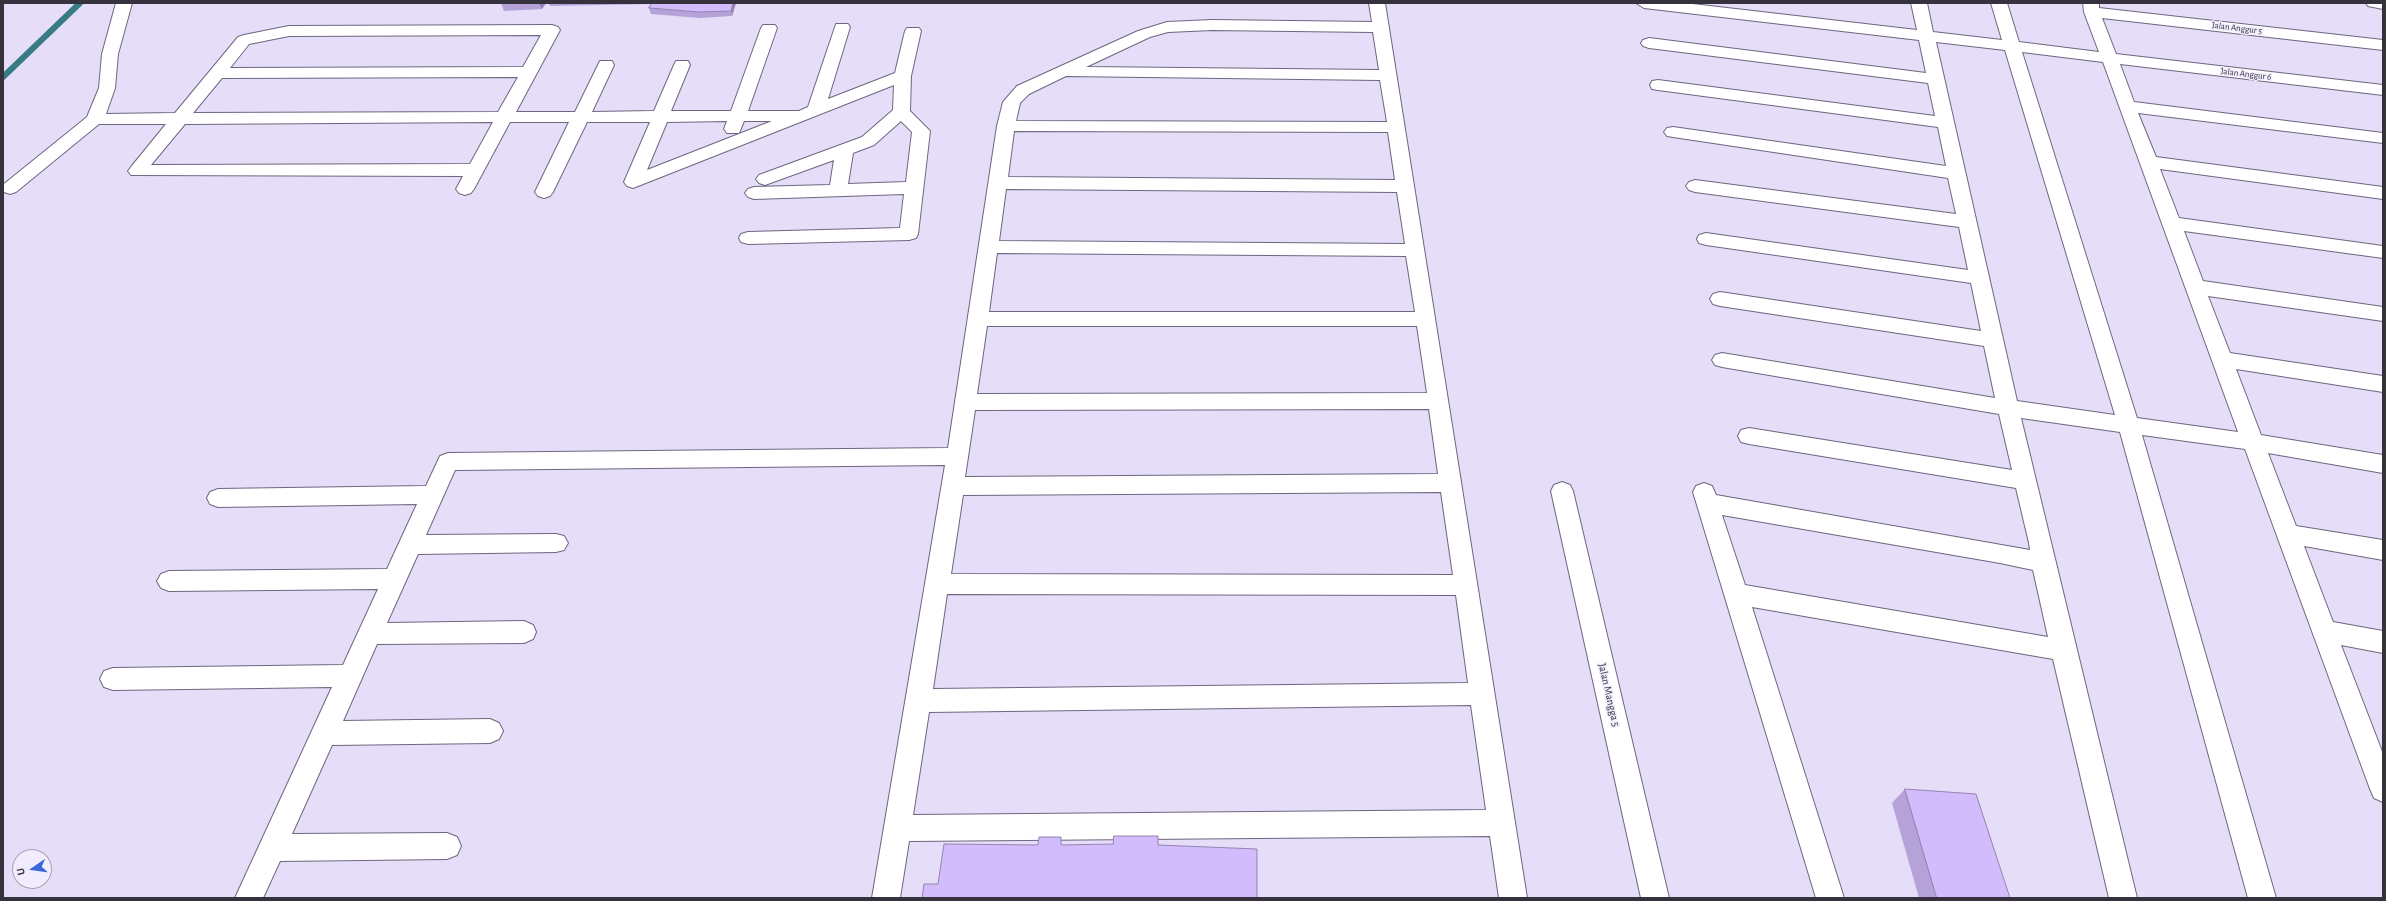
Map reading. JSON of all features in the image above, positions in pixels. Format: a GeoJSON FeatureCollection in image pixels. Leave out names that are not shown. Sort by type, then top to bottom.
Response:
{"type":"FeatureCollection","features":[{"type":"Feature","properties":{"kind":"street"},"geometry":{"type":"LineString","coordinates":[[10,188],[94,119],[107,88],[110,54],[118,19],[124,3]]}},
{"type":"Feature","properties":{"kind":"street"},"geometry":{"type":"LineString","coordinates":[[1377,3],[1439,401],[1513,898]]}},
{"type":"Feature","properties":{"kind":"street","name":"Jalan Anggur 6"},"geometry":{"type":"LineString","coordinates":[[1644,3],[2012,48],[2109,57],[2383,90]]}},
{"type":"Feature","properties":{"kind":"street"},"geometry":{"type":"LineString","coordinates":[[1919,3],[2008,408],[2041,544],[2043,563],[2123,898]]}},
{"type":"Feature","properties":{"kind":"street"},"geometry":{"type":"LineString","coordinates":[[1999,3],[2129,426],[2262,898]]}},
{"type":"Feature","properties":{"kind":"street"},"geometry":{"type":"LineString","coordinates":[[2374,3],[2383,4]]}},
{"type":"Feature","properties":{"kind":"street"},"geometry":{"type":"LineString","coordinates":[[2091,7],[2324,631],[2375,747],[2383,789]]}},
{"type":"Feature","properties":{"kind":"street","name":"Jalan Anggur 5"},"geometry":{"type":"LineString","coordinates":[[2091,7],[2383,45]]}},
{"type":"Feature","properties":{"kind":"street"},"geometry":{"type":"LineString","coordinates":[[886,898],[958,456],[1006,126],[1012,102],[1016,95],[1063,72],[1144,34],[1167,27],[1212,25],[1381,27]]}},
{"type":"Feature","properties":{"kind":"street"},"geometry":{"type":"LineString","coordinates":[[816,110],[842,27]]}},
{"type":"Feature","properties":{"kind":"street"},"geometry":{"type":"LineString","coordinates":[[727,145],[769,28]]}},
{"type":"Feature","properties":{"kind":"street"},"geometry":{"type":"LineString","coordinates":[[465,189],[476,170],[552,30],[282,32],[244,40],[137,171],[476,170]]}},
{"type":"Feature","properties":{"kind":"street"},"geometry":{"type":"LineString","coordinates":[[765,179],[868,141],[901,112],[903,76],[913,30]]}},
{"type":"Feature","properties":{"kind":"street"},"geometry":{"type":"LineString","coordinates":[[1649,43],[1936,79]]}},
{"type":"Feature","properties":{"kind":"street"},"geometry":{"type":"LineString","coordinates":[[544,192],[606,65]]}},
{"type":"Feature","properties":{"kind":"street"},"geometry":{"type":"LineString","coordinates":[[682,65],[633,182],[903,76]]}},
{"type":"Feature","properties":{"kind":"street"},"geometry":{"type":"LineString","coordinates":[[217,73],[529,72]]}},
{"type":"Feature","properties":{"kind":"street"},"geometry":{"type":"LineString","coordinates":[[1063,72],[1388,75]]}},
{"type":"Feature","properties":{"kind":"street"},"geometry":{"type":"LineString","coordinates":[[1658,85],[1945,123]]}},
{"type":"Feature","properties":{"kind":"street"},"geometry":{"type":"LineString","coordinates":[[2127,106],[2383,138]]}},
{"type":"Feature","properties":{"kind":"street"},"geometry":{"type":"LineString","coordinates":[[748,238],[909,234],[921,131],[901,112]]}},
{"type":"Feature","properties":{"kind":"street"},"geometry":{"type":"LineString","coordinates":[[94,119],[799,116]]}},
{"type":"Feature","properties":{"kind":"street"},"geometry":{"type":"LineString","coordinates":[[1006,126],[1396,127]]}},
{"type":"Feature","properties":{"kind":"street"},"geometry":{"type":"LineString","coordinates":[[1673,132],[1956,173]]}},
{"type":"Feature","properties":{"kind":"street"},"geometry":{"type":"LineString","coordinates":[[838,191],[844,151]]}},
{"type":"Feature","properties":{"kind":"street"},"geometry":{"type":"LineString","coordinates":[[2148,162],[2383,193]]}},
{"type":"Feature","properties":{"kind":"street"},"geometry":{"type":"LineString","coordinates":[[998,184],[1405,186]]}},
{"type":"Feature","properties":{"kind":"street"},"geometry":{"type":"LineString","coordinates":[[1695,186],[1967,222]]}},
{"type":"Feature","properties":{"kind":"street"},"geometry":{"type":"LineString","coordinates":[[754,193],[914,188]]}},
{"type":"Feature","properties":{"kind":"street"},"geometry":{"type":"LineString","coordinates":[[2171,223],[2383,252]]}},
{"type":"Feature","properties":{"kind":"street"},"geometry":{"type":"LineString","coordinates":[[1706,239],[1980,278]]}},
{"type":"Feature","properties":{"kind":"street"},"geometry":{"type":"LineString","coordinates":[[988,246],[1415,250]]}},
{"type":"Feature","properties":{"kind":"street"},"geometry":{"type":"LineString","coordinates":[[2195,287],[2383,314]]}},
{"type":"Feature","properties":{"kind":"street"},"geometry":{"type":"LineString","coordinates":[[1720,298],[1993,340]]}},
{"type":"Feature","properties":{"kind":"street"},"geometry":{"type":"LineString","coordinates":[[978,318],[1426,319]]}},
{"type":"Feature","properties":{"kind":"street"},"geometry":{"type":"LineString","coordinates":[[2222,358],[2383,384]]}},
{"type":"Feature","properties":{"kind":"street"},"geometry":{"type":"LineString","coordinates":[[1722,360],[2008,408],[2253,442],[2383,464]]}},
{"type":"Feature","properties":{"kind":"street"},"geometry":{"type":"LineString","coordinates":[[965,402],[1439,401]]}},
{"type":"Feature","properties":{"kind":"street"},"geometry":{"type":"LineString","coordinates":[[1749,436],[2026,481]]}},
{"type":"Feature","properties":{"kind":"street"},"geometry":{"type":"LineString","coordinates":[[249,898],[448,462],[958,456]]}},
{"type":"Feature","properties":{"kind":"street"},"geometry":{"type":"LineString","coordinates":[[953,486],[1451,483]]}},
{"type":"Feature","properties":{"kind":"street","name":"Jalan Mangga 5"},"geometry":{"type":"LineString","coordinates":[[1562,491],[1655,898]]}},
{"type":"Feature","properties":{"kind":"street"},"geometry":{"type":"LineString","coordinates":[[218,498],[433,495]]}},
{"type":"Feature","properties":{"kind":"street"},"geometry":{"type":"LineString","coordinates":[[1830,898],[1706,498],[2000,553],[2043,563]]}},
{"type":"Feature","properties":{"kind":"street"},"geometry":{"type":"LineString","coordinates":[[2287,534],[2383,550]]}},
{"type":"Feature","properties":{"kind":"street"},"geometry":{"type":"LineString","coordinates":[[410,544],[556,543]]}},
{"type":"Feature","properties":{"kind":"street"},"geometry":{"type":"LineString","coordinates":[[169,581],[394,579]]}},
{"type":"Feature","properties":{"kind":"street"},"geometry":{"type":"LineString","coordinates":[[936,584],[1466,585]]}},
{"type":"Feature","properties":{"kind":"street"},"geometry":{"type":"LineString","coordinates":[[1736,594],[2064,650]]}},
{"type":"Feature","properties":{"kind":"street"},"geometry":{"type":"LineString","coordinates":[[2324,631],[2383,642]]}},
{"type":"Feature","properties":{"kind":"street"},"geometry":{"type":"LineString","coordinates":[[369,634],[524,632]]}},
{"type":"Feature","properties":{"kind":"street"},"geometry":{"type":"LineString","coordinates":[[113,679],[350,676]]}},
{"type":"Feature","properties":{"kind":"street"},"geometry":{"type":"LineString","coordinates":[[918,701],[1483,694]]}},
{"type":"Feature","properties":{"kind":"street"},"geometry":{"type":"LineString","coordinates":[[324,733],[490,732]]}},
{"type":"Feature","properties":{"kind":"street"},"geometry":{"type":"LineString","coordinates":[[898,828],[1502,823]]}},
{"type":"Feature","properties":{"kind":"street"},"geometry":{"type":"LineString","coordinates":[[272,848],[448,846]]}},
{"type":"Feature","properties":{"kind":"building"},"geometry":{"type":"Polygon","coordinates":[[[652,3],[733,3],[731,11],[699,12],[649,8],[652,3]]]}},
{"type":"Feature","properties":{"kind":"building"},"geometry":{"type":"Polygon","coordinates":[[[1905,789],[1976,794],[2010,898],[1937,898],[1905,789]]]}},
{"type":"Feature","properties":{"kind":"building"},"geometry":{"type":"Polygon","coordinates":[[[1114,836],[1158,836],[1158,845],[1257,849],[1257,898],[922,898],[924,884],[938,884],[944,844],[1038,845],[1039,837],[1061,837],[1061,845],[1113,844],[1114,836]]]}},
{"type":"Feature","properties":{"kind":"waterway"},"geometry":{"type":"LineString","coordinates":[[3,77],[80,3]]}}]}
